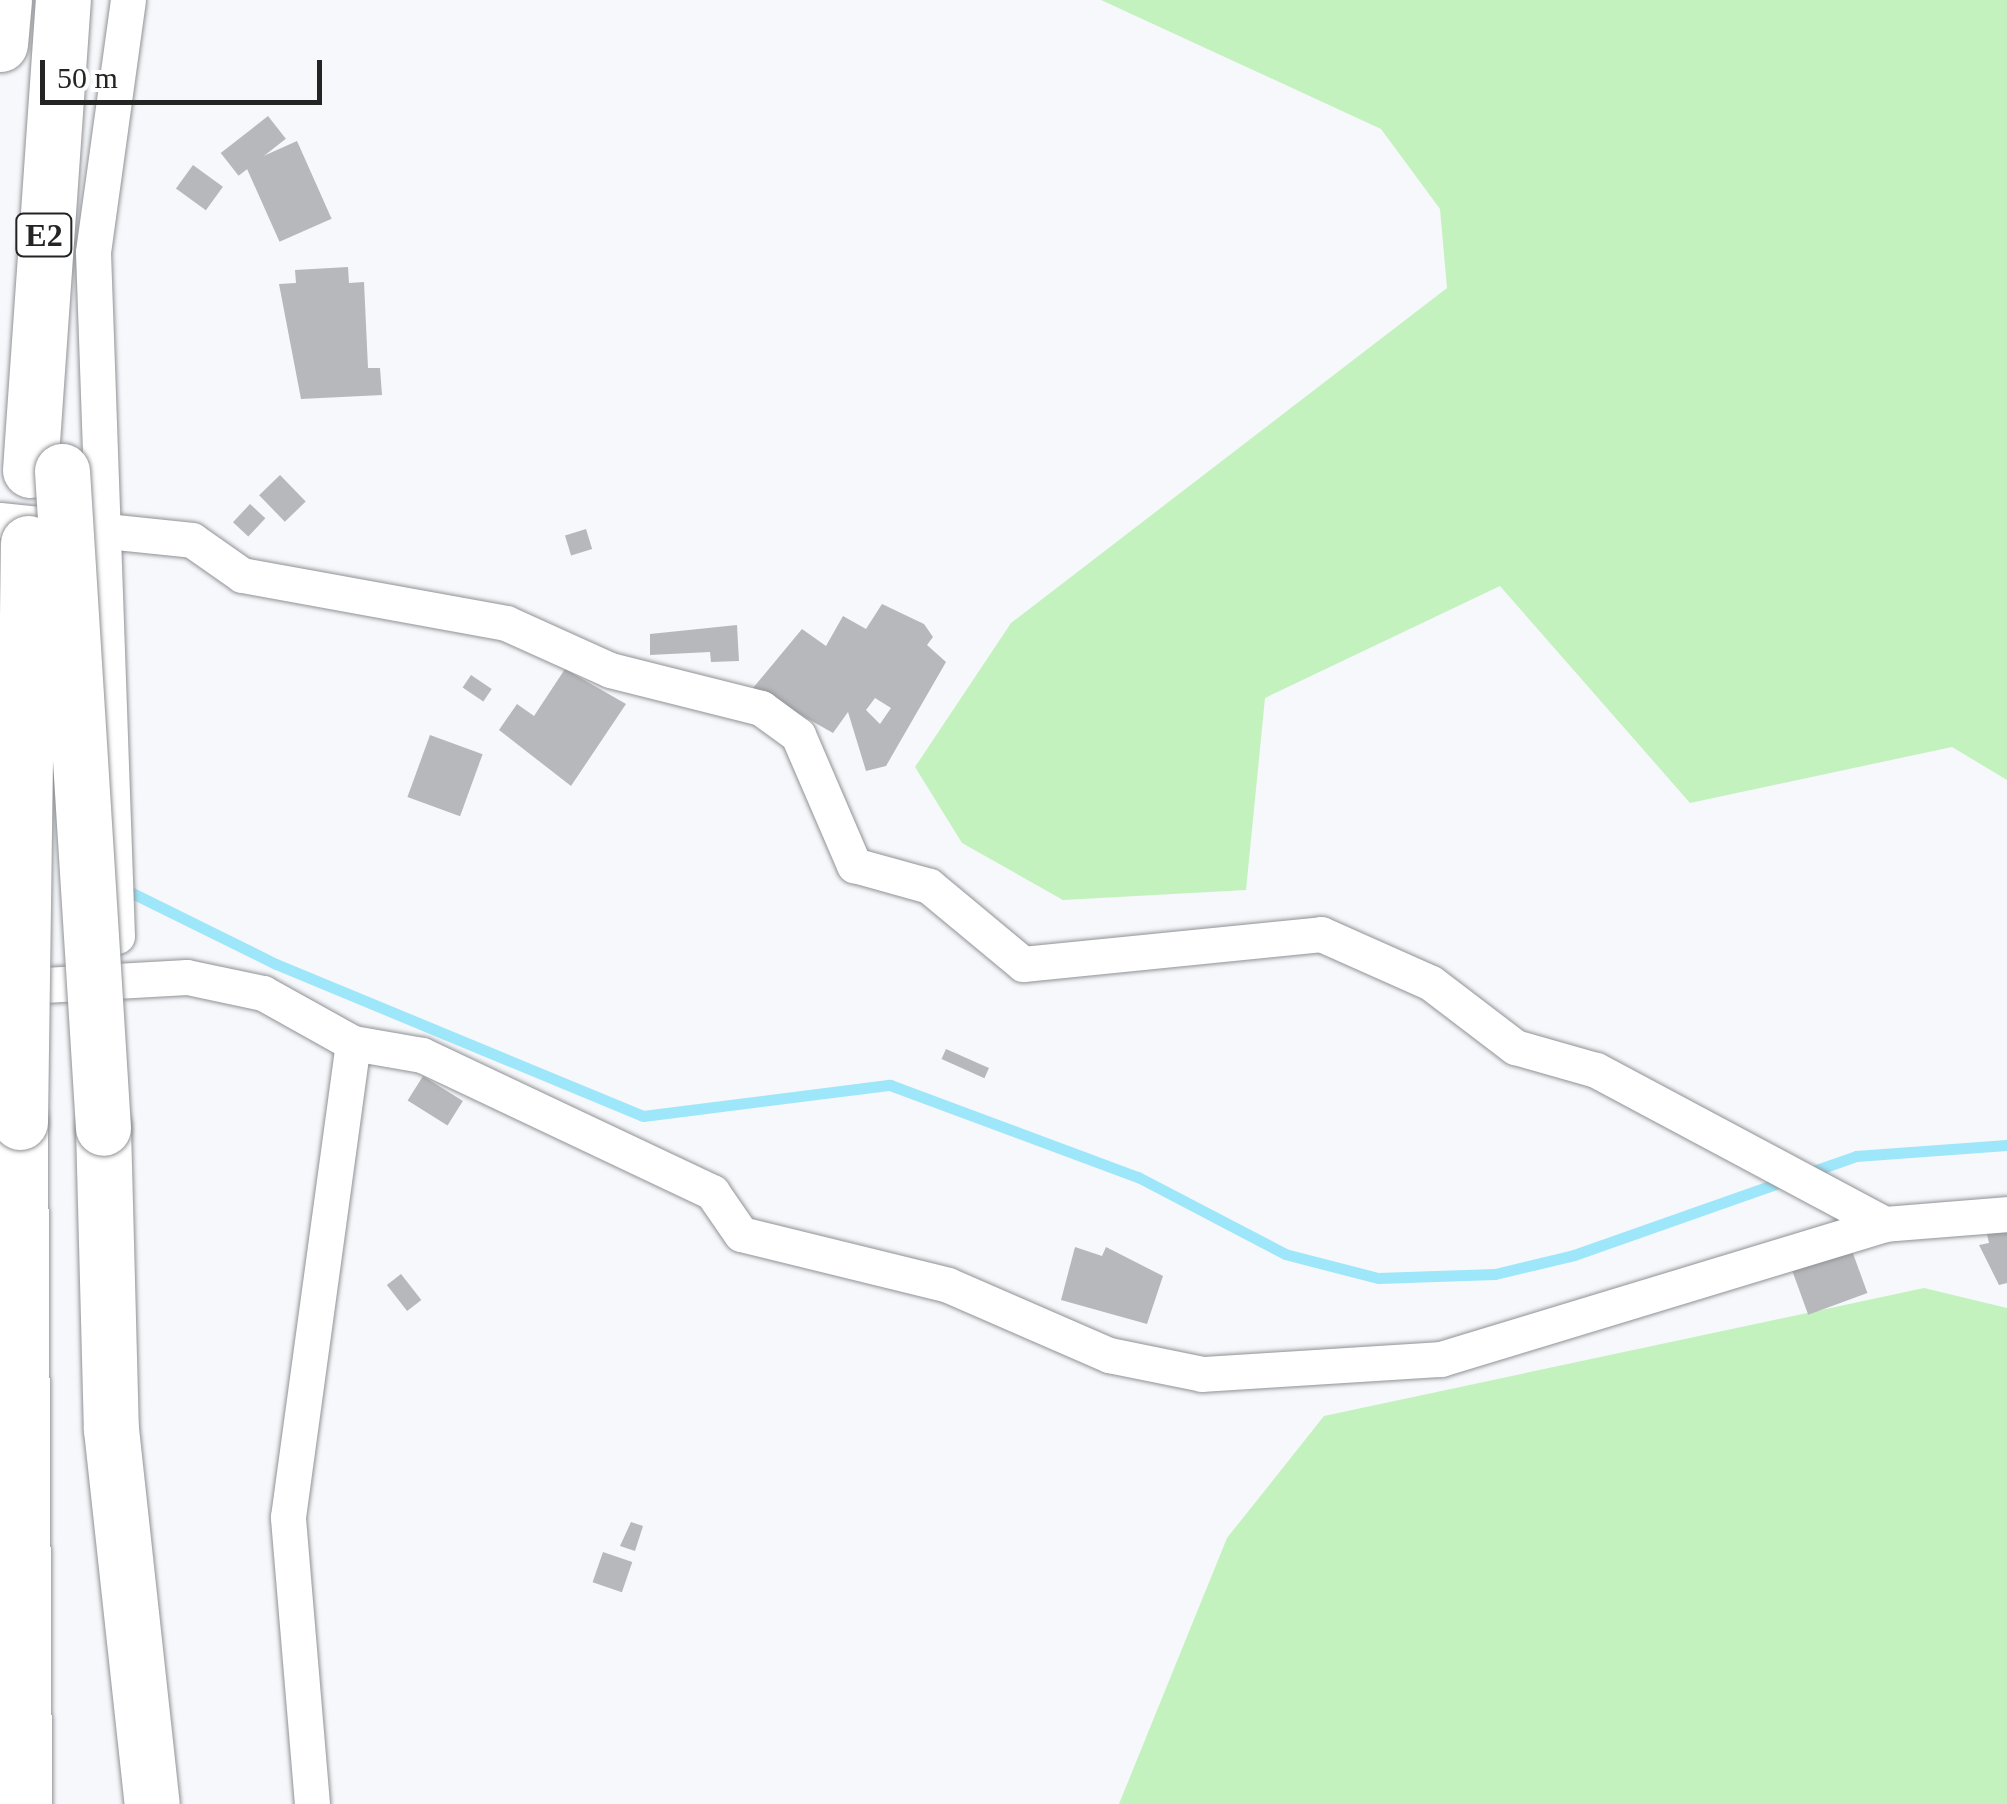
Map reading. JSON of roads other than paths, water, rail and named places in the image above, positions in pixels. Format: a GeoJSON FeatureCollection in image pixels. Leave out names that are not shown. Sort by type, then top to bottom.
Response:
{"type":"FeatureCollection","features":[{"type":"Feature","properties":{"kind":"highway"},"geometry":{"type":"LineString","coordinates":[[0,44],[4,0]]}},
{"type":"Feature","properties":{"kind":"highway","name":"E2"},"geometry":{"type":"LineString","coordinates":[[24,1804],[20,1122],[46,471],[55,58],[63,0]]}},
{"type":"Feature","properties":{"kind":"highway"},"geometry":{"type":"LineString","coordinates":[[46,471],[103,1128],[111,1429],[152,1804]]}},
{"type":"Feature","properties":{"kind":"highway"},"geometry":{"type":"LineString","coordinates":[[146,1724],[168,1804]]}},
{"type":"Feature","properties":{"kind":"street"},"geometry":{"type":"LineString","coordinates":[[118,981],[107,528],[92,252],[128,0]]}},
{"type":"Feature","properties":{"kind":"street"},"geometry":{"type":"LineString","coordinates":[[0,520],[107,528],[192,540],[242,575],[506,623],[610,670],[761,708],[798,734],[854,865],[929,886],[1023,964],[1321,934],[1431,983],[1515,1047],[1630,1087],[1884,1224]]}},
{"type":"Feature","properties":{"kind":"street"},"geometry":{"type":"LineString","coordinates":[[0,964],[44,985],[188,977],[263,993],[352,1043],[422,1055],[712,1192],[741,1234],[948,1285],[1109,1355],[1202,1374],[1441,1360],[1884,1224],[2007,1214]]}},
{"type":"Feature","properties":{"kind":"street"},"geometry":{"type":"LineString","coordinates":[[312,1804],[288,1518],[352,1043]]}},
{"type":"Feature","properties":{"kind":"waterway"},"geometry":{"type":"LineString","coordinates":[[120,887],[276,964],[643,1116],[890,1085],[1138,1177],[1285,1254],[1378,1278],[1495,1274],[1574,1255],[1787,1180]]}},
{"type":"Feature","properties":{"kind":"waterway"},"geometry":{"type":"LineString","coordinates":[[1805,1174],[1856,1156],[2007,1145]]}}]}
